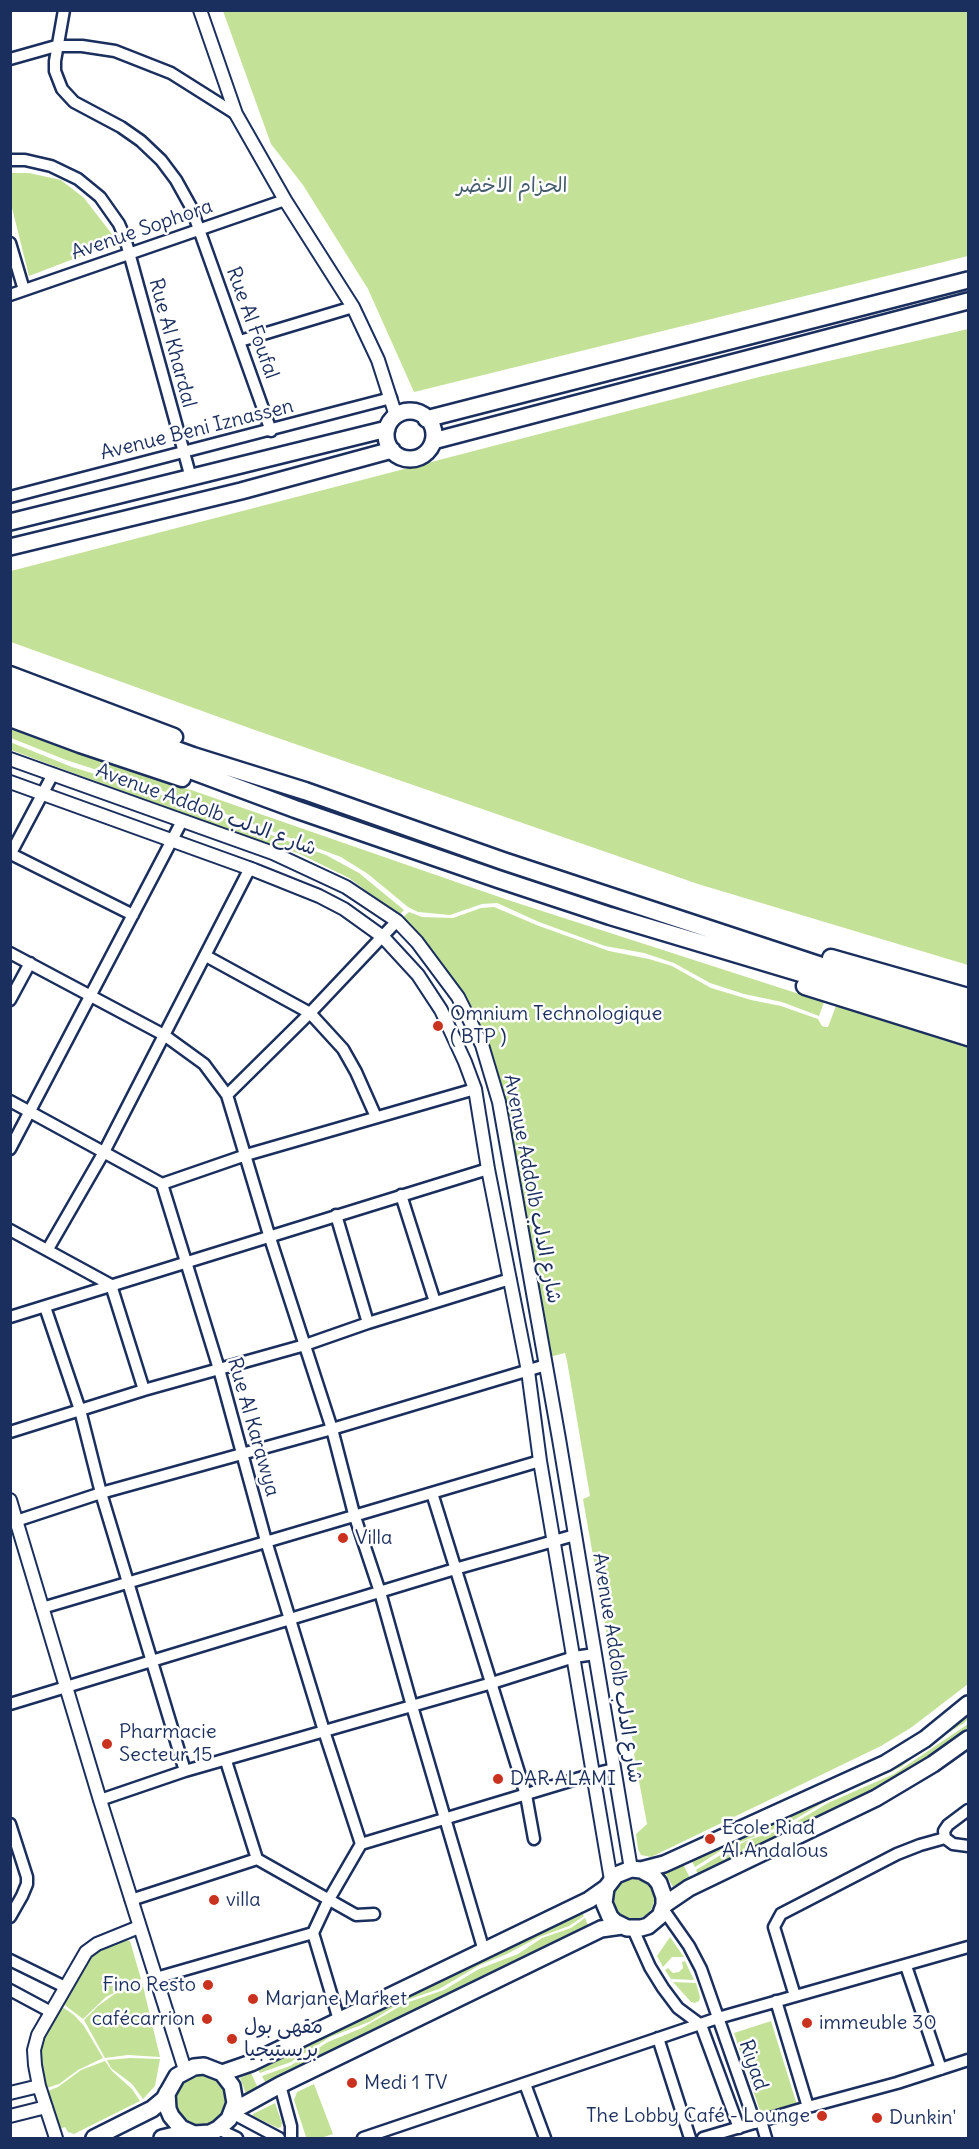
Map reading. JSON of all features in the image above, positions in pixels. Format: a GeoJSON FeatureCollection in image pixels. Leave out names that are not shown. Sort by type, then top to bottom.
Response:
{"type":"FeatureCollection","features":[{"type":"Feature","properties":{"kind":"highway"},"geometry":{"type":"LineString","coordinates":[[10,675],[270,774],[305,791]]}},
{"type":"Feature","properties":{"kind":"highway"},"geometry":{"type":"LineString","coordinates":[[10,690],[193,756],[305,791],[503,861],[843,973],[969,1011]]}},
{"type":"Feature","properties":{"kind":"highway"},"geometry":{"type":"LineString","coordinates":[[10,703],[295,809],[509,883],[684,939],[969,1023]]}},
{"type":"Feature","properties":{"kind":"highway"},"geometry":{"type":"LineString","coordinates":[[10,718],[242,799],[278,808],[295,809]]}},
{"type":"Feature","properties":{"kind":"highway"},"geometry":{"type":"LineString","coordinates":[[690,922],[749,933],[969,997]]}},
{"type":"Feature","properties":{"kind":"highway"},"geometry":{"type":"LineString","coordinates":[[684,939],[752,968],[969,1037]]}},
{"type":"Feature","properties":{"kind":"main road"},"geometry":{"type":"LineString","coordinates":[[426,418],[969,280]]}},
{"type":"Feature","properties":{"kind":"main road"},"geometry":{"type":"LineString","coordinates":[[433,441],[969,301]]}},
{"type":"Feature","properties":{"kind":"main road"},"geometry":{"type":"LineString","coordinates":[[412,411],[426,418],[434,433],[430,449],[418,458],[403,458],[392,450],[386,437],[390,421],[396,416],[412,411]]}},
{"type":"Feature","properties":{"kind":"main road"},"geometry":{"type":"LineString","coordinates":[[10,522],[387,429]]}},
{"type":"Feature","properties":{"kind":"main road"},"geometry":{"type":"LineString","coordinates":[[10,547],[392,450]]}},
{"type":"Feature","properties":{"kind":"main road"},"geometry":{"type":"LineString","coordinates":[[222,2073],[251,2063],[589,1900],[616,1875],[670,1861],[886,1763],[925,1738],[969,1704]]}},
{"type":"Feature","properties":{"kind":"main road"},"geometry":{"type":"LineString","coordinates":[[664,1907],[689,1888],[876,1798],[933,1764],[969,1739]]}},
{"type":"Feature","properties":{"kind":"main road"},"geometry":{"type":"LineString","coordinates":[[162,2139],[197,2135],[218,2129],[232,2112],[280,2085],[601,1929],[648,1926],[660,1916],[664,1907],[664,1897],[654,1877],[636,1869]]}},
{"type":"Feature","properties":{"kind":"main road"},"geometry":{"type":"LineString","coordinates":[[608,1884],[604,1895],[606,1910],[610,1917],[628,1928]]}},
{"type":"Feature","properties":{"kind":"main road"},"geometry":{"type":"LineString","coordinates":[[94,2139],[152,2109],[167,2093],[177,2076],[185,2070],[204,2066],[222,2073],[228,2079],[235,2094],[232,2112]]}},
{"type":"Feature","properties":{"kind":"main road"},"geometry":{"type":"LineString","coordinates":[[167,2093],[171,2116],[180,2128],[197,2135]]}},
{"type":"Feature","properties":{"kind":"street","name":"Rue Al Foufal"},"geometry":{"type":"LineString","coordinates":[[64,10],[56,46],[55,71],[65,94],[79,105],[122,127],[141,141],[176,180],[191,207],[272,431]]}},
{"type":"Feature","properties":{"kind":"street"},"geometry":{"type":"LineString","coordinates":[[200,10],[236,114],[285,200],[353,307],[378,360],[396,416]]}},
{"type":"Feature","properties":{"kind":"street"},"geometry":{"type":"LineString","coordinates":[[10,59],[56,46],[99,48],[143,60],[171,73],[236,114]]}},
{"type":"Feature","properties":{"kind":"street","name":"Rue Al Khardal"},"geometry":{"type":"LineString","coordinates":[[10,160],[26,160],[51,166],[70,175],[100,197],[119,224],[190,478]]}},
{"type":"Feature","properties":{"kind":"street","name":"Avenue Sophora"},"geometry":{"type":"LineString","coordinates":[[10,295],[285,200]]}},
{"type":"Feature","properties":{"kind":"street"},"geometry":{"type":"LineString","coordinates":[[10,243],[24,290]]}},
{"type":"Feature","properties":{"kind":"street"},"geometry":{"type":"LineString","coordinates":[[240,341],[353,307]]}},
{"type":"Feature","properties":{"kind":"street","name":"Avenue Beni Iznassen"},"geometry":{"type":"LineString","coordinates":[[10,496],[272,431],[391,398]]}},
{"type":"Feature","properties":{"kind":"street","name":"Avenue Addolb شارع الدلب"},"geometry":{"type":"LineString","coordinates":[[10,759],[273,854],[319,873],[397,921],[417,942],[453,989],[464,1008],[488,1061],[499,1102],[596,1654],[614,1769],[636,1869]]}},
{"type":"Feature","properties":{"kind":"street"},"geometry":{"type":"LineString","coordinates":[[52,774],[11,854],[133,915]]}},
{"type":"Feature","properties":{"kind":"street","name":"Avenue Addolb شارع الدلب"},"geometry":{"type":"LineString","coordinates":[[10,782],[250,868],[319,896],[344,909],[383,937],[418,975],[441,1010],[475,1089],[488,1169],[528,1371],[540,1461],[593,1774],[608,1884]]}},
{"type":"Feature","properties":{"kind":"street"},"geometry":{"type":"LineString","coordinates":[[10,1149],[182,821]]}},
{"type":"Feature","properties":{"kind":"street"},"geometry":{"type":"LineString","coordinates":[[48,1249],[104,1152],[250,868]]}},
{"type":"Feature","properties":{"kind":"street"},"geometry":{"type":"LineString","coordinates":[[227,1095],[310,1013],[397,921]]}},
{"type":"Feature","properties":{"kind":"street"},"geometry":{"type":"LineString","coordinates":[[10,953],[164,1035],[204,1064],[227,1095],[270,1238],[332,1428],[354,1514],[381,1592],[484,1951]]}},
{"type":"Feature","properties":{"kind":"street"},"geometry":{"type":"LineString","coordinates":[[206,956],[310,1013],[343,1049],[356,1071],[376,1117]]}},
{"type":"Feature","properties":{"kind":"street"},"geometry":{"type":"LineString","coordinates":[[10,1000],[30,963]]}},
{"type":"Feature","properties":{"kind":"street"},"geometry":{"type":"LineString","coordinates":[[10,1101],[162,1184],[246,1155],[475,1089]]}},
{"type":"Feature","properties":{"kind":"street"},"geometry":{"type":"LineString","coordinates":[[10,1317],[488,1169]]}},
{"type":"Feature","properties":{"kind":"street","name":"Rue Al Karawya"},"geometry":{"type":"LineString","coordinates":[[162,1184],[184,1263],[219,1369],[266,1540],[361,1844]]}},
{"type":"Feature","properties":{"kind":"street"},"geometry":{"type":"LineString","coordinates":[[401,1195],[435,1302]]}},
{"type":"Feature","properties":{"kind":"street"},"geometry":{"type":"LineString","coordinates":[[336,1215],[368,1323]]}},
{"type":"Feature","properties":{"kind":"street"},"geometry":{"type":"LineString","coordinates":[[10,1230],[111,1285],[144,1390]]}},
{"type":"Feature","properties":{"kind":"street"},"geometry":{"type":"LineString","coordinates":[[10,1432],[144,1390],[305,1345],[510,1279]]}},
{"type":"Feature","properties":{"kind":"street"},"geometry":{"type":"LineString","coordinates":[[45,1306],[80,1410],[100,1493],[185,1772]]}},
{"type":"Feature","properties":{"kind":"street"},"geometry":{"type":"LineString","coordinates":[[14,1522],[100,1493],[546,1365]]}},
{"type":"Feature","properties":{"kind":"street"},"geometry":{"type":"LineString","coordinates":[[42,1608],[354,1514],[540,1461]]}},
{"type":"Feature","properties":{"kind":"street"},"geometry":{"type":"LineString","coordinates":[[432,1493],[526,1795],[534,1839]]}},
{"type":"Feature","properties":{"kind":"street"},"geometry":{"type":"LineString","coordinates":[[10,1500],[14,1522],[185,2070]]}},
{"type":"Feature","properties":{"kind":"street"},"geometry":{"type":"LineString","coordinates":[[10,1704],[455,1569],[575,1535]]}},
{"type":"Feature","properties":{"kind":"street"},"geometry":{"type":"LineString","coordinates":[[100,1800],[185,1772],[574,1657],[596,1654]]}},
{"type":"Feature","properties":{"kind":"street"},"geometry":{"type":"LineString","coordinates":[[225,1761],[257,1859],[356,1915],[374,1914]]}},
{"type":"Feature","properties":{"kind":"street"},"geometry":{"type":"LineString","coordinates":[[339,2020],[313,1933],[328,1901],[361,1844],[614,1769]]}},
{"type":"Feature","properties":{"kind":"street"},"geometry":{"type":"LineString","coordinates":[[969,1810],[948,1825],[944,1831],[945,1838],[953,1844],[969,1846]]}},
{"type":"Feature","properties":{"kind":"street"},"geometry":{"type":"LineString","coordinates":[[10,1824],[27,1877],[22,1896],[10,1917]]}},
{"type":"Feature","properties":{"kind":"street"},"geometry":{"type":"LineString","coordinates":[[795,1996],[774,1927],[781,1914],[897,1854],[945,1838]]}},
{"type":"Feature","properties":{"kind":"street"},"geometry":{"type":"LineString","coordinates":[[131,1900],[257,1859]]}},
{"type":"Feature","properties":{"kind":"street"},"geometry":{"type":"LineString","coordinates":[[664,1907],[689,1946],[701,1970],[718,2018]]}},
{"type":"Feature","properties":{"kind":"street"},"geometry":{"type":"LineString","coordinates":[[56,2139],[39,2086],[34,2050],[38,2035],[86,1952],[97,1944],[139,1927]]}},
{"type":"Feature","properties":{"kind":"street"},"geometry":{"type":"LineString","coordinates":[[628,1928],[663,1988],[678,2008],[701,2025],[739,2128]]}},
{"type":"Feature","properties":{"kind":"street"},"geometry":{"type":"LineString","coordinates":[[156,1978],[313,1933]]}},
{"type":"Feature","properties":{"kind":"street"},"geometry":{"type":"LineString","coordinates":[[363,2139],[718,2018],[969,1947]]}},
{"type":"Feature","properties":{"kind":"street"},"geometry":{"type":"LineString","coordinates":[[10,1960],[64,1987]]}},
{"type":"Feature","properties":{"kind":"street"},"geometry":{"type":"LineString","coordinates":[[906,1965],[941,2069]]}},
{"type":"Feature","properties":{"kind":"street"},"geometry":{"type":"LineString","coordinates":[[10,1990],[51,2012]]}},
{"type":"Feature","properties":{"kind":"street"},"geometry":{"type":"LineString","coordinates":[[776,2001],[808,2107]]}},
{"type":"Feature","properties":{"kind":"street","name":"Riyad"},"geometry":{"type":"LineString","coordinates":[[718,2018],[766,2139]]}},
{"type":"Feature","properties":{"kind":"street"},"geometry":{"type":"LineString","coordinates":[[658,2038],[690,2139]]}},
{"type":"Feature","properties":{"kind":"street"},"geometry":{"type":"LineString","coordinates":[[703,2139],[969,2060]]}},
{"type":"Feature","properties":{"kind":"street"},"geometry":{"type":"LineString","coordinates":[[525,2084],[545,2139]]}},
{"type":"Feature","properties":{"kind":"street"},"geometry":{"type":"LineString","coordinates":[[280,2085],[291,2127],[291,2139]]}},
{"type":"Feature","properties":{"kind":"street"},"geometry":{"type":"LineString","coordinates":[[10,2093],[39,2086]]}},
{"type":"Feature","properties":{"kind":"street"},"geometry":{"type":"LineString","coordinates":[[10,2116],[46,2107]]}},
{"type":"Feature","properties":{"kind":"street"},"geometry":{"type":"LineString","coordinates":[[232,2112],[279,2139]]}},
{"type":"Feature","properties":{"kind":"street"},"geometry":{"type":"LineString","coordinates":[[218,2129],[237,2139]]}},
{"type":"Feature","properties":{"kind":"green space","name":"الحزام الاخضر"},"geometry":{"type":"Polygon","coordinates":[[[223,11],[968,11],[968,256],[414,392],[368,289],[303,185],[271,144],[223,11]]]}},
{"type":"Feature","properties":{"kind":"green space"},"geometry":{"type":"Polygon","coordinates":[[[11,173],[29,173],[61,180],[84,198],[118,242],[29,276],[11,204],[11,173]]]}},
{"type":"Feature","properties":{"kind":"green space"},"geometry":{"type":"Polygon","coordinates":[[[968,329],[968,965],[698,884],[252,729],[11,642],[11,571],[759,377],[968,329]]]}},
{"type":"Feature","properties":{"kind":"green space"},"geometry":{"type":"Polygon","coordinates":[[[11,727],[152,779],[194,791],[508,900],[824,1002],[819,1016],[782,1002],[744,994],[710,983],[674,963],[644,953],[605,946],[539,922],[497,903],[482,904],[450,915],[418,912],[408,907],[368,874],[341,857],[175,795],[66,760],[11,738],[11,727]]]}},
{"type":"Feature","properties":{"kind":"green space"},"geometry":{"type":"Polygon","coordinates":[[[10,742],[72,767],[150,791],[326,855],[359,873],[404,910],[399,915],[349,878],[300,854],[11,750],[10,742]]]}},
{"type":"Feature","properties":{"kind":"green space"},"geometry":{"type":"Polygon","coordinates":[[[494,907],[609,951],[672,966],[711,988],[781,1006],[818,1019],[825,1027],[828,1027],[836,1006],[968,1047],[968,1684],[912,1727],[881,1746],[651,1857],[641,1855],[638,1849],[636,1834],[647,1824],[621,1675],[614,1676],[583,1499],[590,1496],[567,1361],[565,1353],[549,1357],[507,1108],[500,1080],[481,1027],[464,995],[432,949],[402,918],[409,912],[422,917],[453,918],[481,908],[494,907]]]}},
{"type":"Feature","properties":{"kind":"green space"},"geometry":{"type":"Polygon","coordinates":[[[968,1710],[968,1719],[964,1723],[928,1745],[901,1767],[826,1801],[787,1824],[725,1848],[695,1867],[691,1860],[815,1801],[968,1710]]]}},
{"type":"Feature","properties":{"kind":"green space"},"geometry":{"type":"Polygon","coordinates":[[[968,1724],[968,1729],[959,1737],[885,1785],[698,1875],[696,1870],[732,1848],[748,1840],[784,1829],[828,1803],[894,1774],[968,1724]]]}},
{"type":"Feature","properties":{"kind":"green space"},"geometry":{"type":"Polygon","coordinates":[[[683,1864],[690,1878],[673,1887],[665,1873],[683,1864]]]}},
{"type":"Feature","properties":{"kind":"green space"},"geometry":{"type":"Polygon","coordinates":[[[634,1879],[648,1885],[654,1899],[648,1913],[634,1919],[620,1913],[614,1899],[620,1885],[634,1879]]]}},
{"type":"Feature","properties":{"kind":"green space"},"geometry":{"type":"Polygon","coordinates":[[[582,1912],[584,1916],[569,1926],[539,1937],[480,1965],[439,1989],[404,2001],[369,2022],[330,2037],[291,2062],[260,2073],[258,2069],[582,1912]]]}},
{"type":"Feature","properties":{"kind":"green space"},"geometry":{"type":"Polygon","coordinates":[[[585,1918],[589,1928],[266,2084],[262,2076],[290,2066],[328,2042],[362,2028],[406,2003],[444,1990],[479,1969],[518,1954],[542,1938],[571,1928],[585,1918]]]}},
{"type":"Feature","properties":{"kind":"green space"},"geometry":{"type":"Polygon","coordinates":[[[670,1937],[684,1957],[672,1957],[663,1967],[657,1956],[670,1937]]]}},
{"type":"Feature","properties":{"kind":"green space"},"geometry":{"type":"Polygon","coordinates":[[[125,1940],[130,1941],[141,1979],[106,1997],[83,2019],[62,2003],[87,1959],[95,1952],[125,1940]]]}},
{"type":"Feature","properties":{"kind":"green space"},"geometry":{"type":"Polygon","coordinates":[[[685,1961],[694,1980],[671,1979],[665,1970],[668,1968],[673,1973],[679,1972],[683,1968],[682,1962],[685,1961]]]}},
{"type":"Feature","properties":{"kind":"green space"},"geometry":{"type":"Polygon","coordinates":[[[142,1982],[160,2057],[128,2055],[105,2058],[84,2020],[116,1993],[142,1982]]]}},
{"type":"Feature","properties":{"kind":"green space"},"geometry":{"type":"Polygon","coordinates":[[[673,1982],[696,1983],[699,2001],[691,2002],[673,1982]]]}},
{"type":"Feature","properties":{"kind":"green space"},"geometry":{"type":"Polygon","coordinates":[[[61,2006],[84,2026],[103,2058],[78,2070],[59,2084],[47,2088],[39,2056],[43,2039],[61,2006]]]}},
{"type":"Feature","properties":{"kind":"green space"},"geometry":{"type":"Polygon","coordinates":[[[771,2021],[797,2105],[762,2117],[734,2033],[771,2021]]]}},
{"type":"Feature","properties":{"kind":"green space"},"geometry":{"type":"Polygon","coordinates":[[[160,2059],[155,2086],[143,2099],[132,2084],[111,2068],[107,2060],[160,2059]]]}},
{"type":"Feature","properties":{"kind":"green space"},"geometry":{"type":"Polygon","coordinates":[[[105,2061],[112,2071],[132,2089],[140,2101],[74,2134],[68,2132],[65,2127],[59,2129],[48,2091],[58,2087],[81,2070],[105,2061]]]}},
{"type":"Feature","properties":{"kind":"green space"},"geometry":{"type":"Polygon","coordinates":[[[251,2073],[258,2088],[246,2094],[240,2078],[251,2073]]]}},
{"type":"Feature","properties":{"kind":"green space"},"geometry":{"type":"Polygon","coordinates":[[[201,2075],[210,2077],[221,2086],[226,2100],[224,2109],[215,2120],[201,2125],[192,2123],[181,2114],[176,2100],[178,2091],[187,2080],[201,2075]]]}},
{"type":"Feature","properties":{"kind":"green space"},"geometry":{"type":"Polygon","coordinates":[[[314,2084],[333,2134],[321,2138],[306,2137],[294,2100],[297,2092],[314,2084]]]}},
{"type":"Feature","properties":{"kind":"green space"},"geometry":{"type":"Polygon","coordinates":[[[275,2103],[282,2123],[281,2127],[278,2128],[253,2116],[253,2114],[275,2103]]]}},
{"type":"Feature","properties":{"kind":"place","name":"Omnium Technologique ( BTP )"},"geometry":{"type":"Point","coordinates":[438,1026]}},
{"type":"Feature","properties":{"kind":"place","name":"Villa"},"geometry":{"type":"Point","coordinates":[343,1538]}},
{"type":"Feature","properties":{"kind":"place","name":"Pharmacie Secteur 15"},"geometry":{"type":"Point","coordinates":[107,1744]}},
{"type":"Feature","properties":{"kind":"place","name":"DAR ALAMI"},"geometry":{"type":"Point","coordinates":[498,1779]}},
{"type":"Feature","properties":{"kind":"place","name":"Ecole Riad Al Andalous"},"geometry":{"type":"Point","coordinates":[710,1839]}},
{"type":"Feature","properties":{"kind":"place","name":"villa"},"geometry":{"type":"Point","coordinates":[214,1900]}},
{"type":"Feature","properties":{"kind":"place","name":"Fino Resto"},"geometry":{"type":"Point","coordinates":[208,1985]}},
{"type":"Feature","properties":{"kind":"place","name":"Marjane Market"},"geometry":{"type":"Point","coordinates":[253,1999]}},
{"type":"Feature","properties":{"kind":"place","name":"cafécarrion"},"geometry":{"type":"Point","coordinates":[207,2019]}},
{"type":"Feature","properties":{"kind":"place","name":"immeuble 30"},"geometry":{"type":"Point","coordinates":[807,2023]}},
{"type":"Feature","properties":{"kind":"place","name":"مقهى بول بريستيجيا"},"geometry":{"type":"Point","coordinates":[232,2039]}},
{"type":"Feature","properties":{"kind":"place","name":"Medi 1 TV"},"geometry":{"type":"Point","coordinates":[352,2083]}},
{"type":"Feature","properties":{"kind":"place","name":"The Lobby Café - Lounge"},"geometry":{"type":"Point","coordinates":[822,2116]}},
{"type":"Feature","properties":{"kind":"place","name":"Dunkin'"},"geometry":{"type":"Point","coordinates":[877,2118]}}]}
